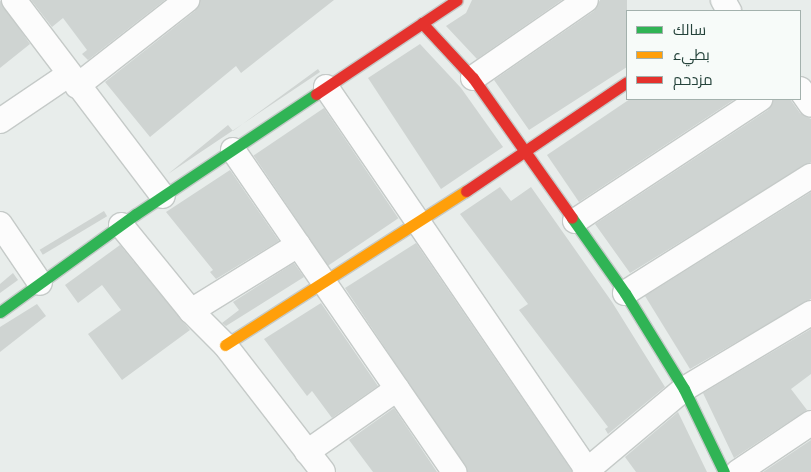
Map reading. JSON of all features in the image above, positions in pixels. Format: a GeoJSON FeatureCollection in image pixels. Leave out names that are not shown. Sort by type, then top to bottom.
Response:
{"type":"FeatureCollection","features":[{"type":"Feature","properties":{"kind":"street"},"geometry":{"type":"LineString","coordinates":[[14,0],[163,196]]}},
{"type":"Feature","properties":{"kind":"street"},"geometry":{"type":"LineString","coordinates":[[0,121],[73,80],[188,0]]}},
{"type":"Feature","properties":{"kind":"street"},"geometry":{"type":"LineString","coordinates":[[0,312],[163,196],[457,0]]}},
{"type":"Feature","properties":{"kind":"street"},"geometry":{"type":"LineString","coordinates":[[473,78],[586,0]]}},
{"type":"Feature","properties":{"kind":"street"},"geometry":{"type":"LineString","coordinates":[[422,23],[473,78],[625,293],[684,389],[724,472]]}},
{"type":"Feature","properties":{"kind":"street"},"geometry":{"type":"LineString","coordinates":[[225,345],[420,222],[626,83]]}},
{"type":"Feature","properties":{"kind":"street"},"geometry":{"type":"LineString","coordinates":[[326,87],[420,222],[588,471],[684,389],[811,313]]}},
{"type":"Feature","properties":{"kind":"street"},"geometry":{"type":"LineString","coordinates":[[801,90],[811,105]]}},
{"type":"Feature","properties":{"kind":"street"},"geometry":{"type":"LineString","coordinates":[[575,221],[758,100]]}},
{"type":"Feature","properties":{"kind":"street"},"geometry":{"type":"LineString","coordinates":[[233,150],[454,472]]}},
{"type":"Feature","properties":{"kind":"street"},"geometry":{"type":"LineString","coordinates":[[625,293],[811,176]]}},
{"type":"Feature","properties":{"kind":"street"},"geometry":{"type":"LineString","coordinates":[[0,224],[40,283]]}},
{"type":"Feature","properties":{"kind":"street"},"geometry":{"type":"LineString","coordinates":[[121,225],[191,311],[225,345],[323,472]]}},
{"type":"Feature","properties":{"kind":"street"},"geometry":{"type":"LineString","coordinates":[[191,311],[298,245]]}},
{"type":"Feature","properties":{"kind":"street"},"geometry":{"type":"LineString","coordinates":[[307,452],[397,388]]}},
{"type":"Feature","properties":{"kind":"street"},"geometry":{"type":"LineString","coordinates":[[738,472],[811,423]]}},
{"type":"Feature","properties":{"kind":"building"},"geometry":{"type":"Polygon","coordinates":[[[0,0],[30,44],[0,68],[0,0]]]}},
{"type":"Feature","properties":{"kind":"building"},"geometry":{"type":"Polygon","coordinates":[[[31,0],[165,0],[88,60],[82,54],[87,50],[63,18],[52,27],[31,0]]]}},
{"type":"Feature","properties":{"kind":"building"},"geometry":{"type":"Polygon","coordinates":[[[200,0],[334,0],[241,73],[236,66],[150,137],[105,82],[195,11],[200,0]]]}},
{"type":"Feature","properties":{"kind":"building"},"geometry":{"type":"Polygon","coordinates":[[[472,0],[562,0],[477,59],[446,26],[466,13],[472,0]]]}},
{"type":"Feature","properties":{"kind":"building"},"geometry":{"type":"Polygon","coordinates":[[[600,0],[627,0],[626,68],[529,130],[494,80],[594,11],[600,0]]]}},
{"type":"Feature","properties":{"kind":"building"},"geometry":{"type":"Polygon","coordinates":[[[420,44],[461,88],[503,147],[441,189],[368,78],[420,44]]]}},
{"type":"Feature","properties":{"kind":"building"},"geometry":{"type":"Polygon","coordinates":[[[318,69],[320,72],[244,123],[318,69]]]}},
{"type":"Feature","properties":{"kind":"building"},"geometry":{"type":"Polygon","coordinates":[[[629,100],[733,100],[579,202],[547,155],[629,100]]]}},
{"type":"Feature","properties":{"kind":"building"},"geometry":{"type":"Polygon","coordinates":[[[773,100],[791,100],[800,113],[811,119],[811,162],[630,273],[595,224],[768,110],[773,100]]]}},
{"type":"Feature","properties":{"kind":"building"},"geometry":{"type":"Polygon","coordinates":[[[324,108],[398,218],[328,266],[254,156],[324,108]]]}},
{"type":"Feature","properties":{"kind":"building"},"geometry":{"type":"Polygon","coordinates":[[[228,125],[233,131],[168,174],[228,125]]]}},
{"type":"Feature","properties":{"kind":"building"},"geometry":{"type":"Polygon","coordinates":[[[230,170],[279,241],[216,279],[210,272],[213,270],[166,212],[230,170]]]}},
{"type":"Feature","properties":{"kind":"building"},"geometry":{"type":"Polygon","coordinates":[[[500,187],[511,201],[531,187],[612,302],[665,387],[608,434],[605,429],[608,427],[519,310],[528,304],[460,214],[500,187]]]}},
{"type":"Feature","properties":{"kind":"building"},"geometry":{"type":"Polygon","coordinates":[[[811,192],[811,299],[690,369],[645,296],[811,192]]]}},
{"type":"Feature","properties":{"kind":"building"},"geometry":{"type":"Polygon","coordinates":[[[104,211],[107,216],[43,255],[40,250],[104,211]]]}},
{"type":"Feature","properties":{"kind":"building"},"geometry":{"type":"Polygon","coordinates":[[[416,243],[572,472],[468,472],[345,288],[416,243]]]}},
{"type":"Feature","properties":{"kind":"building"},"geometry":{"type":"Polygon","coordinates":[[[120,245],[190,330],[122,380],[88,334],[121,310],[102,285],[78,303],[65,285],[120,245]]]}},
{"type":"Feature","properties":{"kind":"building"},"geometry":{"type":"Polygon","coordinates":[[[294,263],[304,277],[226,326],[222,323],[239,310],[233,302],[294,263]]]}},
{"type":"Feature","properties":{"kind":"building"},"geometry":{"type":"Polygon","coordinates":[[[13,273],[18,280],[0,293],[0,284],[13,273]]]}},
{"type":"Feature","properties":{"kind":"building"},"geometry":{"type":"Polygon","coordinates":[[[321,303],[378,386],[332,418],[312,391],[307,396],[264,339],[321,303]]]}},
{"type":"Feature","properties":{"kind":"building"},"geometry":{"type":"Polygon","coordinates":[[[37,304],[46,316],[0,352],[0,327],[37,304]]]}},
{"type":"Feature","properties":{"kind":"building"},"geometry":{"type":"Polygon","coordinates":[[[811,329],[811,374],[791,389],[807,410],[734,458],[703,393],[811,329]]]}},
{"type":"Feature","properties":{"kind":"building"},"geometry":{"type":"Polygon","coordinates":[[[394,408],[437,472],[373,472],[349,440],[394,408]]]}},
{"type":"Feature","properties":{"kind":"building"},"geometry":{"type":"Polygon","coordinates":[[[678,412],[707,472],[636,472],[625,457],[678,412]]]}},
{"type":"Feature","properties":{"kind":"building"},"geometry":{"type":"Polygon","coordinates":[[[811,440],[811,472],[763,472],[811,440]]]}},
{"type":"Feature","properties":{"kind":"traffic: fast"},"geometry":{"type":"LineString","coordinates":[[0,312],[136,214],[316,94]]}},
{"type":"Feature","properties":{"kind":"traffic: fast"},"geometry":{"type":"LineString","coordinates":[[572,218],[625,293],[684,389],[724,472]]}},
{"type":"Feature","properties":{"kind":"traffic: slow"},"geometry":{"type":"LineString","coordinates":[[225,345],[466,191]]}},
{"type":"Feature","properties":{"kind":"traffic: jam"},"geometry":{"type":"LineString","coordinates":[[316,94],[457,0]]}},
{"type":"Feature","properties":{"kind":"traffic: jam"},"geometry":{"type":"LineString","coordinates":[[422,23],[473,78],[572,218]]}},
{"type":"Feature","properties":{"kind":"traffic: jam"},"geometry":{"type":"LineString","coordinates":[[466,191],[626,83]]}}]}
